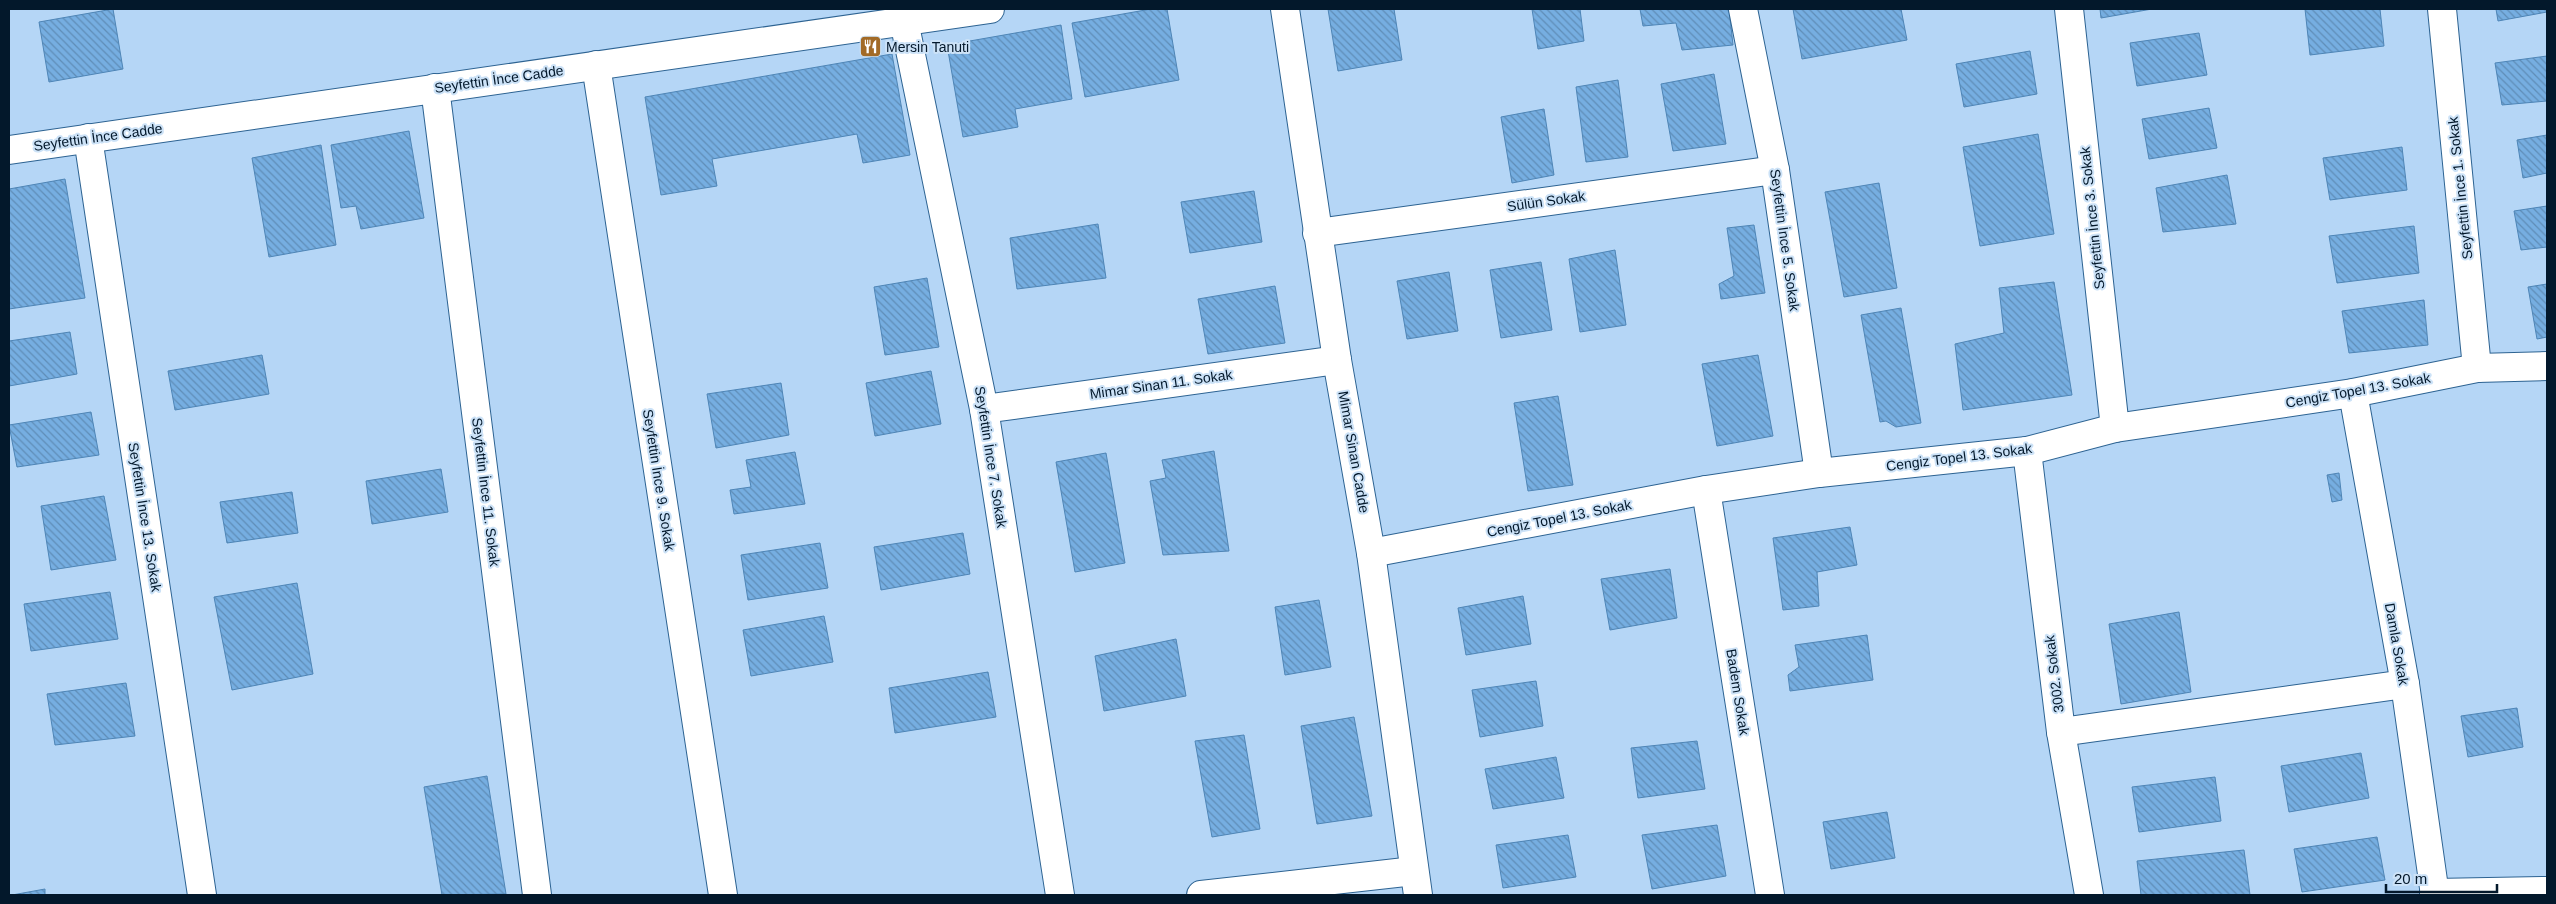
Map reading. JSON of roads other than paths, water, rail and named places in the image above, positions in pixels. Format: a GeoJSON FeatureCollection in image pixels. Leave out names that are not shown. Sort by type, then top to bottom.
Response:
{"type":"FeatureCollection","features":[{"type":"Feature","properties":{"kind":"street","name":"Mimar Sinan Cadde"},"geometry":{"type":"LineString","coordinates":[[1285,9],[1337,360],[1371,553],[1416,883]]}},
{"type":"Feature","properties":{"kind":"street","name":"Seyfettin İnce 5. Sokak"},"geometry":{"type":"LineString","coordinates":[[1743,9],[1775,170],[1819,473]]}},
{"type":"Feature","properties":{"kind":"street","name":"Seyfettin İnce 3. Sokak"},"geometry":{"type":"LineString","coordinates":[[2069,9],[2116,428]]}},
{"type":"Feature","properties":{"kind":"street","name":"Seyfettin İnce 1. Sokak"},"geometry":{"type":"LineString","coordinates":[[2442,9],[2477,368]]}},
{"type":"Feature","properties":{"kind":"street","name":"Seyfettin İnce Cadde"},"geometry":{"type":"LineString","coordinates":[[9,150],[975,10]]}},
{"type":"Feature","properties":{"kind":"street","name":"Seyfettin İnce 7. Sokak"},"geometry":{"type":"LineString","coordinates":[[904,21],[984,409],[1060,895]]}},
{"type":"Feature","properties":{"kind":"street","name":"Seyfettin İnce 9. Sokak"},"geometry":{"type":"LineString","coordinates":[[596,66],[723,895]]}},
{"type":"Feature","properties":{"kind":"street","name":"Seyfettin İnce 11. Sokak"},"geometry":{"type":"LineString","coordinates":[[435,88],[537,895]]}},
{"type":"Feature","properties":{"kind":"street","name":"Seyfettin İnce 13. Sokak"},"geometry":{"type":"LineString","coordinates":[[88,138],[202,895]]}},
{"type":"Feature","properties":{"kind":"street","name":"Sülün Sokak"},"geometry":{"type":"LineString","coordinates":[[1317,233],[1775,170]]}},
{"type":"Feature","properties":{"kind":"street","name":"Mimar Sinan 11. Sokak"},"geometry":{"type":"LineString","coordinates":[[984,409],[1337,360]]}},
{"type":"Feature","properties":{"kind":"street","name":"Cengiz Topel 13. Sokak"},"geometry":{"type":"LineString","coordinates":[[1371,553],[1706,490],[1819,473],[2027,451],[2116,428],[2353,393],[2477,368],[2547,366]]}},
{"type":"Feature","properties":{"kind":"street","name":"Damla Sokak"},"geometry":{"type":"LineString","coordinates":[[2353,393],[2404,684],[2435,894]]}},
{"type":"Feature","properties":{"kind":"street","name":"3002. Sokak"},"geometry":{"type":"LineString","coordinates":[[2027,451],[2061,732],[2089,895]]}},
{"type":"Feature","properties":{"kind":"street","name":"Badem Sokak"},"geometry":{"type":"LineString","coordinates":[[1706,490],[1770,895]]}},
{"type":"Feature","properties":{"kind":"street"},"geometry":{"type":"LineString","coordinates":[[2061,732],[2404,684]]}},
{"type":"Feature","properties":{"kind":"street"},"geometry":{"type":"LineString","coordinates":[[1200,895],[1416,883]]}},
{"type":"Feature","properties":{"kind":"street"},"geometry":{"type":"LineString","coordinates":[[2435,894],[2547,891]]}},
{"type":"Feature","properties":{"kind":"place","name":"Mersin Tanuti"},"geometry":{"type":"Point","coordinates":[870,47]}}]}
